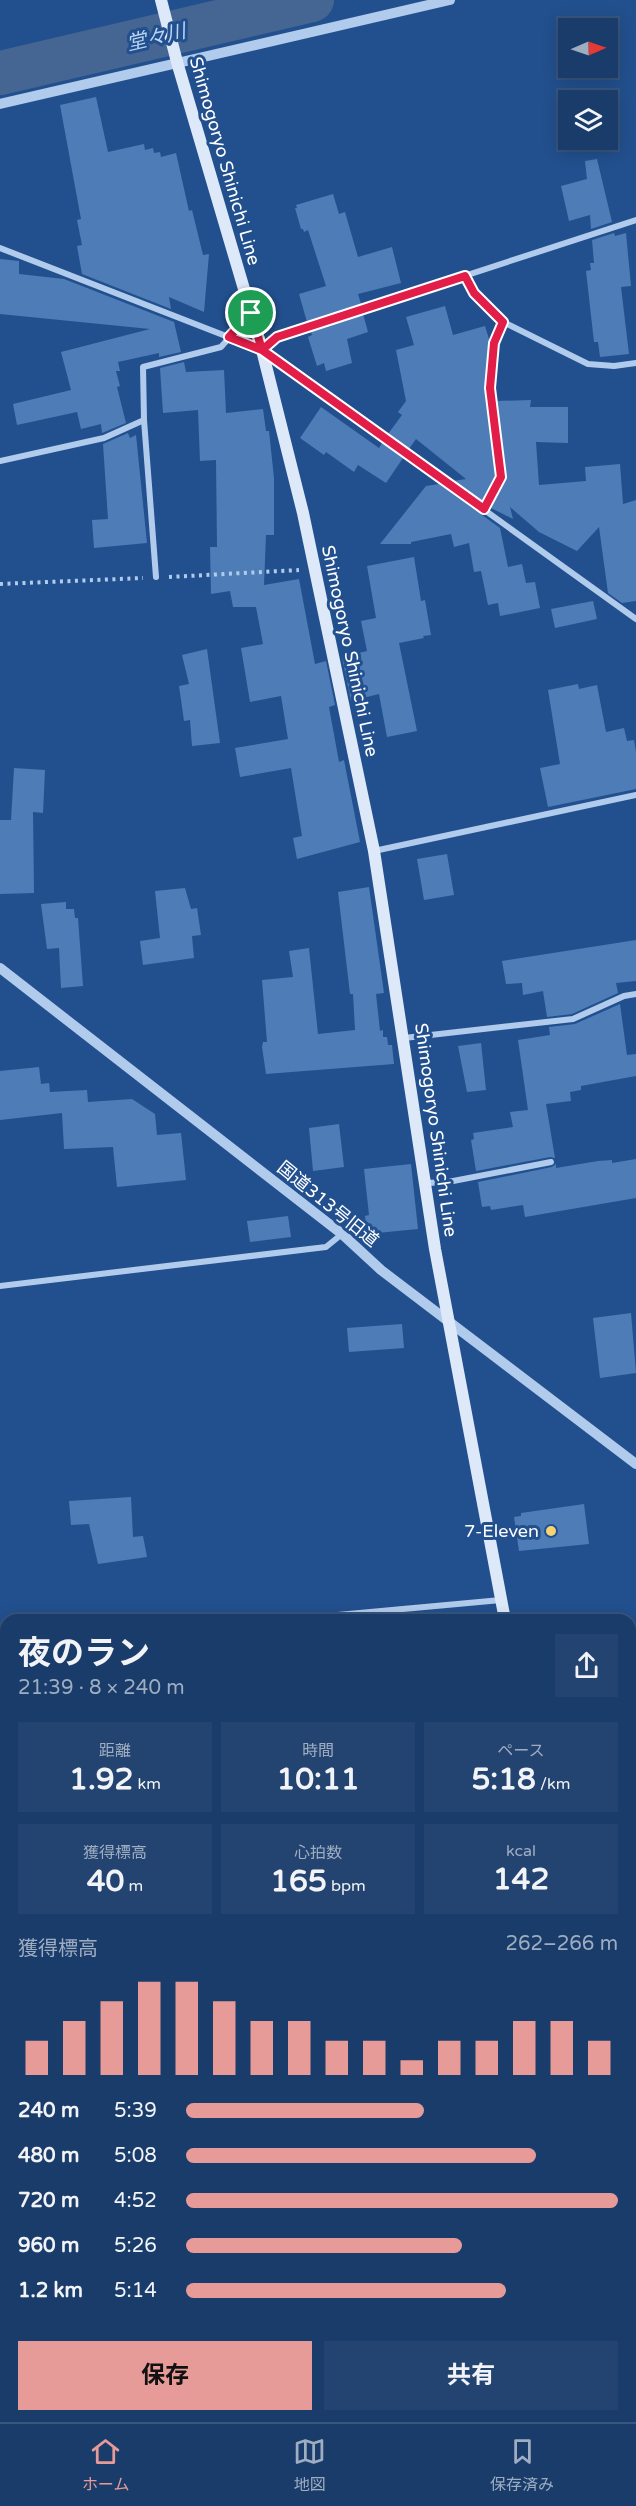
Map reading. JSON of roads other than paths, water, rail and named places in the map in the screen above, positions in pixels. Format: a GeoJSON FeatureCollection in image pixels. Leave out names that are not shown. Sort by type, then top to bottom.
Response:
{"type":"FeatureCollection","features":[{"type":"Feature","properties":{"kind":"main road","name":"Shimogoryo Shinichi Line"},"geometry":{"type":"LineString","coordinates":[[161,0],[177,62],[262,350],[303,513],[375,851],[448,1321],[504,1614]]}},
{"type":"Feature","properties":{"kind":"street"},"geometry":{"type":"LineString","coordinates":[[0,104],[450,0]]}},
{"type":"Feature","properties":{"kind":"street"},"geometry":{"type":"LineString","coordinates":[[262,350],[277,337],[636,220]]}},
{"type":"Feature","properties":{"kind":"street"},"geometry":{"type":"LineString","coordinates":[[0,248],[262,350],[636,619]]}},
{"type":"Feature","properties":{"kind":"street"},"geometry":{"type":"LineString","coordinates":[[465,276],[474,293],[503,322],[588,363],[614,366],[636,363]]}},
{"type":"Feature","properties":{"kind":"street"},"geometry":{"type":"LineString","coordinates":[[156,577],[142,367],[221,347],[251,313]]}},
{"type":"Feature","properties":{"kind":"street"},"geometry":{"type":"LineString","coordinates":[[484,509],[501,477],[490,388],[494,343],[503,322]]}},
{"type":"Feature","properties":{"kind":"street"},"geometry":{"type":"LineString","coordinates":[[0,461],[104,438],[144,420]]}},
{"type":"Feature","properties":{"kind":"street"},"geometry":{"type":"LineString","coordinates":[[375,851],[636,795]]}},
{"type":"Feature","properties":{"kind":"street","name":"国道313号旧道"},"geometry":{"type":"LineString","coordinates":[[0,968],[342,1234],[381,1270],[636,1464]]}},
{"type":"Feature","properties":{"kind":"street"},"geometry":{"type":"LineString","coordinates":[[404,1038],[573,1019],[624,996],[636,994]]}},
{"type":"Feature","properties":{"kind":"street"},"geometry":{"type":"LineString","coordinates":[[426,1183],[448,1182],[551,1162]]}},
{"type":"Feature","properties":{"kind":"street"},"geometry":{"type":"LineString","coordinates":[[0,1286],[326,1247],[342,1234]]}},
{"type":"Feature","properties":{"kind":"street"},"geometry":{"type":"LineString","coordinates":[[349,1614],[502,1600]]}},
{"type":"Feature","properties":{"kind":"waterway","name":"堂々川"},"geometry":{"type":"LineString","coordinates":[[0,73],[312,0]]}},
{"type":"Feature","properties":{"kind":"place","name":"7-Eleven"},"geometry":{"type":"Point","coordinates":[551,1531]}}]}
